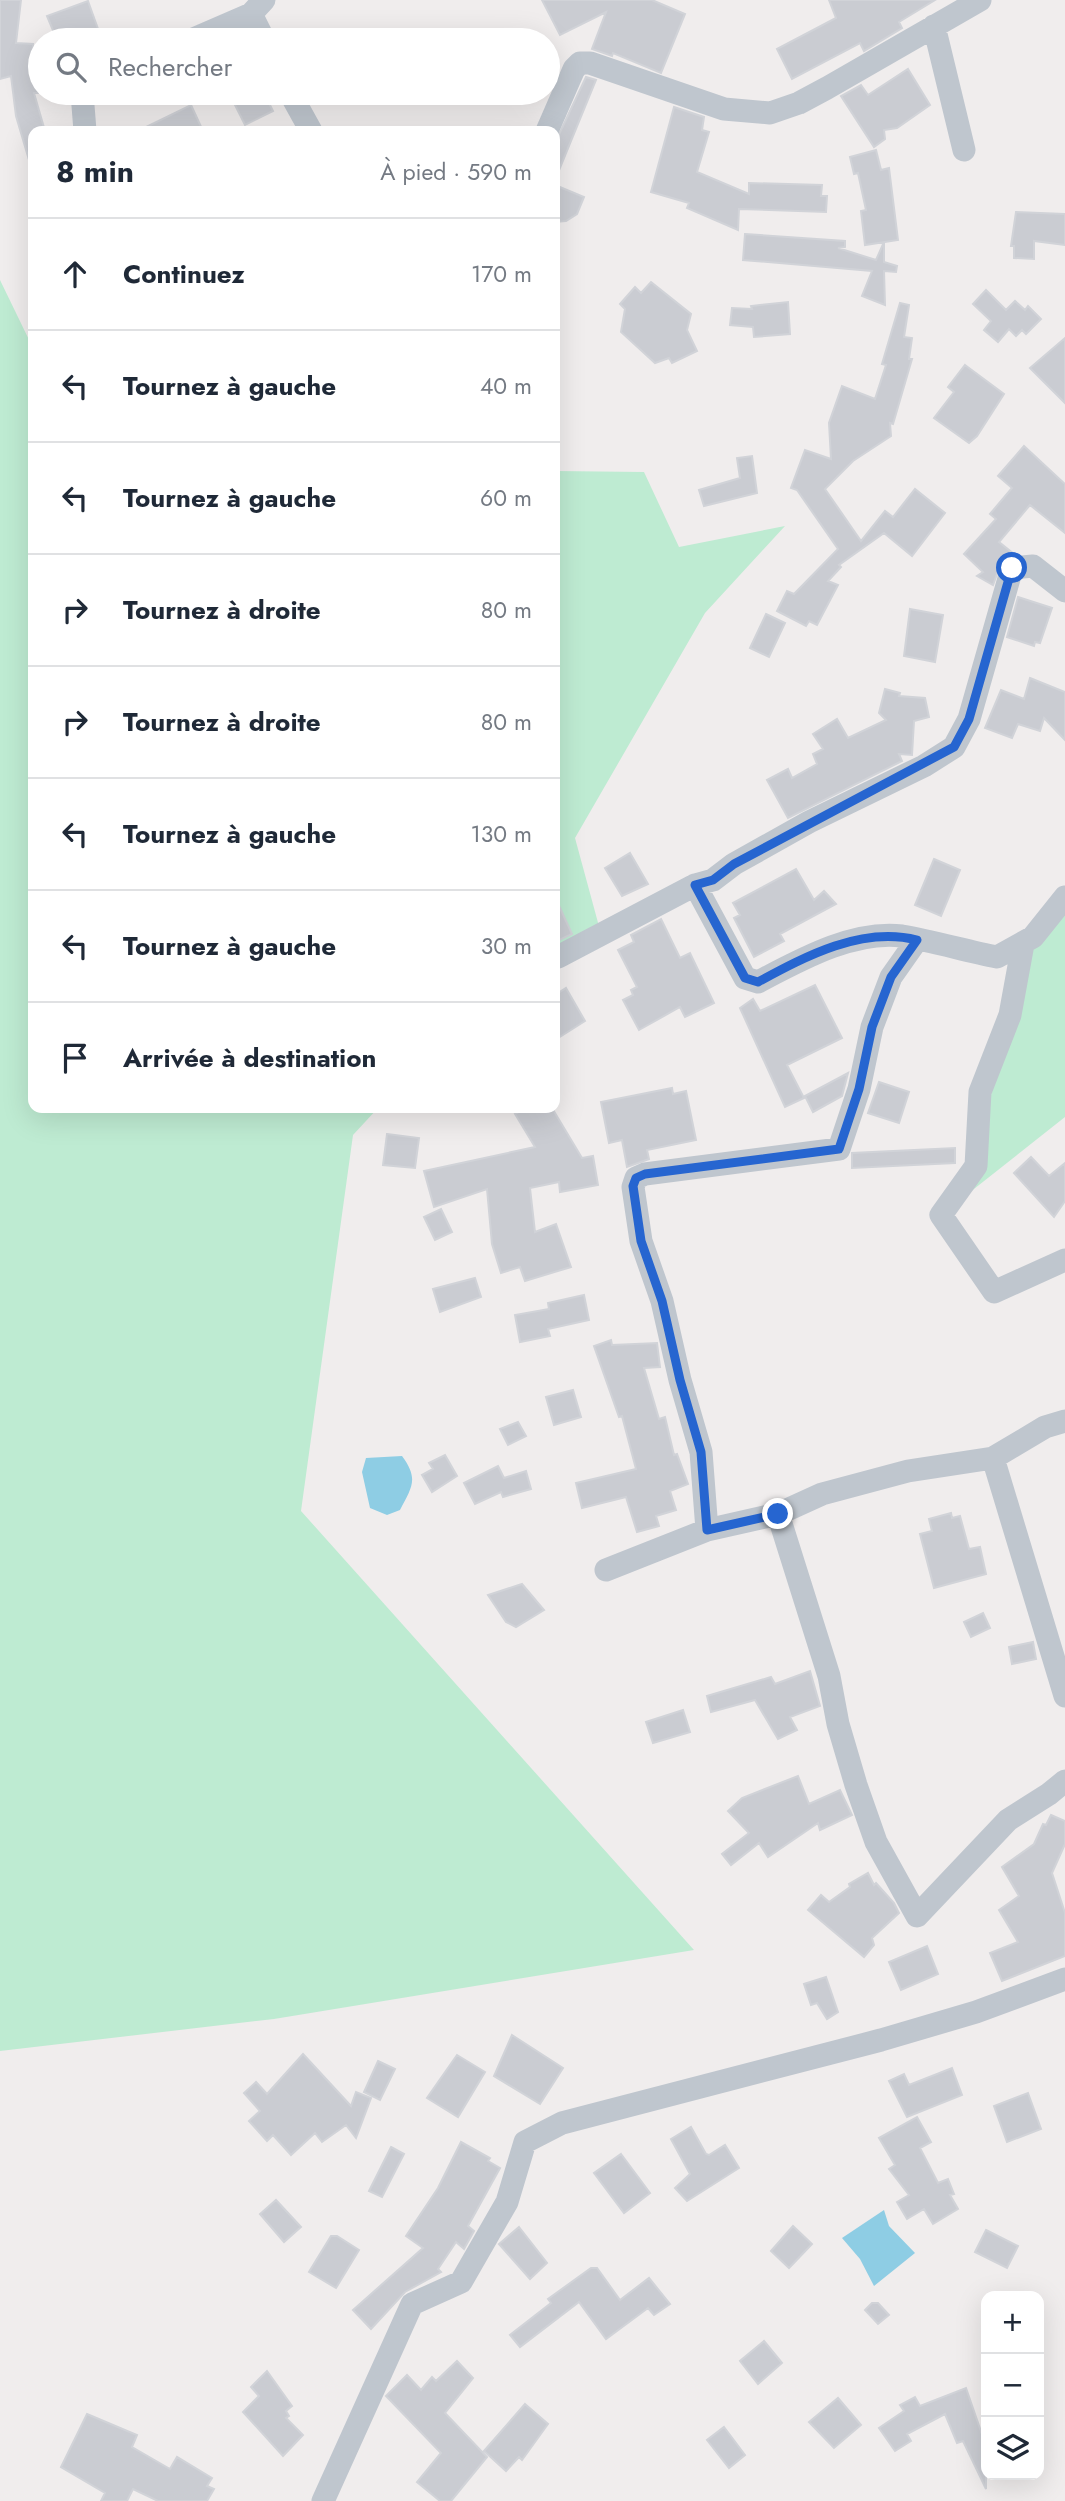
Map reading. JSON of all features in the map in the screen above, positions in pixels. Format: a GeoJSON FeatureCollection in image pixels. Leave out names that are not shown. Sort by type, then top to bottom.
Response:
{"type":"FeatureCollection","features":[{"type":"Feature","properties":{"kind":"street"},"geometry":{"type":"LineString","coordinates":[[560,102],[575,69],[580,63],[590,63],[724,108],[770,113],[799,103],[980,0]]}},
{"type":"Feature","properties":{"kind":"street"},"geometry":{"type":"LineString","coordinates":[[215,28],[257,7],[261,28]]}},
{"type":"Feature","properties":{"kind":"street"},"geometry":{"type":"LineString","coordinates":[[934,26],[964,150]]}},
{"type":"Feature","properties":{"kind":"street"},"geometry":{"type":"LineString","coordinates":[[83,105],[85,126]]}},
{"type":"Feature","properties":{"kind":"street"},"geometry":{"type":"LineString","coordinates":[[297,105],[308,126]]}},
{"type":"Feature","properties":{"kind":"street"},"geometry":{"type":"LineString","coordinates":[[549,126],[559,105]]}},
{"type":"Feature","properties":{"kind":"street"},"geometry":{"type":"LineString","coordinates":[[560,956],[695,885],[713,880],[745,858],[924,766],[954,747],[969,719],[1012,568],[1033,566],[1065,591]]}},
{"type":"Feature","properties":{"kind":"street"},"geometry":{"type":"LineString","coordinates":[[695,885],[745,978],[758,982],[820,952],[863,938],[902,936],[998,957],[1033,937],[1065,897]]}},
{"type":"Feature","properties":{"kind":"street"},"geometry":{"type":"LineString","coordinates":[[707,1530],[701,1452],[680,1380],[662,1301],[641,1241],[633,1186],[636,1178],[645,1174],[839,1149],[859,1089],[872,1027],[891,977],[917,940]]}},
{"type":"Feature","properties":{"kind":"street"},"geometry":{"type":"LineString","coordinates":[[1023,944],[1010,1015],[980,1092],[976,1166],[941,1215],[994,1292],[1065,1260]]}},
{"type":"Feature","properties":{"kind":"street"},"geometry":{"type":"LineString","coordinates":[[606,1570],[707,1530],[778,1514],[822,1494],[908,1471],[993,1458],[1045,1427],[1065,1421]]}},
{"type":"Feature","properties":{"kind":"street"},"geometry":{"type":"LineString","coordinates":[[993,1458],[1065,1696]]}},
{"type":"Feature","properties":{"kind":"street"},"geometry":{"type":"LineString","coordinates":[[778,1514],[829,1676],[838,1724],[856,1785],[877,1842],[917,1916],[1008,1820],[1049,1794],[1065,1780]]}},
{"type":"Feature","properties":{"kind":"street"},"geometry":{"type":"LineString","coordinates":[[323,2501],[412,2304],[461,2282],[507,2202],[525,2142],[562,2123],[881,2040],[976,2012],[1065,1979]]}},
{"type":"Feature","properties":{"kind":"green space"},"geometry":{"type":"Polygon","coordinates":[[[0,280],[28,338],[28,1113],[373,1113],[353,1135],[301,1511],[694,1950],[274,2019],[0,2051],[0,280]]]}},
{"type":"Feature","properties":{"kind":"green space"},"geometry":{"type":"Polygon","coordinates":[[[560,471],[644,472],[679,547],[785,526],[705,613],[575,838],[600,930],[560,950],[560,471]]]}},
{"type":"Feature","properties":{"kind":"green space"},"geometry":{"type":"Polygon","coordinates":[[[1065,897],[1065,1117],[941,1215],[976,1166],[1023,944],[1065,897]]]}},
{"type":"Feature","properties":{"kind":"water"},"geometry":{"type":"Polygon","coordinates":[[[402,1456],[411,1471],[412,1483],[400,1510],[387,1515],[370,1508],[362,1472],[366,1458],[402,1456]]]}},
{"type":"Feature","properties":{"kind":"water"},"geometry":{"type":"Polygon","coordinates":[[[884,2210],[889,2226],[915,2253],[874,2286],[860,2259],[842,2238],[884,2210]]]}},
{"type":"Feature","properties":{"kind":"building"},"geometry":{"type":"Polygon","coordinates":[[[0,0],[21,0],[16,43],[28,44],[28,105],[37,105],[44,126],[28,126],[28,157],[16,116],[11,76],[0,79],[0,0]]]}},
{"type":"Feature","properties":{"kind":"building"},"geometry":{"type":"Polygon","coordinates":[[[542,0],[652,0],[685,14],[661,73],[613,53],[612,56],[592,49],[606,12],[560,35],[560,28],[556,28],[542,0]]]}},
{"type":"Feature","properties":{"kind":"building"},"geometry":{"type":"Polygon","coordinates":[[[829,0],[935,0],[899,22],[902,28],[864,51],[860,43],[792,79],[777,49],[836,18],[829,0]]]}},
{"type":"Feature","properties":{"kind":"building"},"geometry":{"type":"Polygon","coordinates":[[[88,1],[98,28],[52,28],[47,16],[88,1]]]}},
{"type":"Feature","properties":{"kind":"building"},"geometry":{"type":"Polygon","coordinates":[[[908,69],[930,105],[897,128],[884,130],[885,139],[874,147],[841,96],[861,85],[868,95],[908,69]]]}},
{"type":"Feature","properties":{"kind":"building"},"geometry":{"type":"Polygon","coordinates":[[[586,77],[596,80],[560,168],[560,132],[586,77]]]}},
{"type":"Feature","properties":{"kind":"building"},"geometry":{"type":"Polygon","coordinates":[[[191,105],[201,126],[148,126],[191,105]]]}},
{"type":"Feature","properties":{"kind":"building"},"geometry":{"type":"Polygon","coordinates":[[[235,105],[270,105],[273,111],[245,125],[235,105]]]}},
{"type":"Feature","properties":{"kind":"building"},"geometry":{"type":"Polygon","coordinates":[[[674,107],[704,117],[702,130],[709,132],[697,172],[749,194],[749,183],[822,185],[821,196],[827,196],[826,212],[739,209],[738,230],[687,208],[689,203],[651,192],[674,107]]]}},
{"type":"Feature","properties":{"kind":"building"},"geometry":{"type":"Polygon","coordinates":[[[876,150],[881,170],[889,168],[898,240],[865,245],[861,211],[866,210],[858,173],[854,174],[850,157],[876,150]]]}},
{"type":"Feature","properties":{"kind":"building"},"geometry":{"type":"Polygon","coordinates":[[[560,187],[584,197],[577,214],[560,222],[560,187]]]}},
{"type":"Feature","properties":{"kind":"building"},"geometry":{"type":"Polygon","coordinates":[[[1016,212],[1065,214],[1065,245],[1034,241],[1034,259],[1014,258],[1014,246],[1011,246],[1016,212]]]}},
{"type":"Feature","properties":{"kind":"building"},"geometry":{"type":"Polygon","coordinates":[[[745,234],[845,241],[845,247],[838,248],[876,260],[884,242],[884,262],[897,266],[896,272],[884,271],[885,305],[862,296],[872,271],[743,260],[745,234]]]}},
{"type":"Feature","properties":{"kind":"building"},"geometry":{"type":"Polygon","coordinates":[[[651,282],[691,314],[687,330],[697,351],[672,363],[669,358],[655,363],[621,332],[625,309],[620,304],[635,287],[641,293],[651,282]]]}},
{"type":"Feature","properties":{"kind":"building"},"geometry":{"type":"Polygon","coordinates":[[[986,290],[1006,310],[1015,301],[1025,310],[1028,306],[1041,319],[1026,334],[1022,330],[1016,336],[1009,329],[998,342],[984,330],[991,321],[973,304],[986,290]]]}},
{"type":"Feature","properties":{"kind":"building"},"geometry":{"type":"Polygon","coordinates":[[[788,302],[790,334],[754,337],[753,327],[730,325],[732,308],[752,309],[751,306],[788,302]]]}},
{"type":"Feature","properties":{"kind":"building"},"geometry":{"type":"Polygon","coordinates":[[[900,303],[909,305],[904,337],[912,338],[909,359],[912,359],[893,424],[890,423],[891,436],[853,461],[825,489],[861,541],[885,511],[893,517],[915,489],[945,513],[912,556],[884,533],[839,565],[841,567],[828,581],[838,585],[817,625],[809,621],[806,626],[777,611],[787,591],[794,594],[838,549],[797,490],[791,488],[805,450],[831,459],[829,423],[842,386],[875,399],[900,303]]]}},
{"type":"Feature","properties":{"kind":"building"},"geometry":{"type":"Polygon","coordinates":[[[1065,338],[1065,403],[1030,368],[1065,338]]]}},
{"type":"Feature","properties":{"kind":"building"},"geometry":{"type":"Polygon","coordinates":[[[965,365],[1004,394],[977,436],[969,443],[934,418],[954,392],[948,387],[965,365]]]}},
{"type":"Feature","properties":{"kind":"building"},"geometry":{"type":"Polygon","coordinates":[[[1024,446],[1065,484],[1065,533],[1030,505],[999,542],[1014,554],[1003,558],[993,585],[977,576],[983,572],[964,554],[996,519],[990,514],[1012,488],[998,476],[1024,446]]]}},
{"type":"Feature","properties":{"kind":"building"},"geometry":{"type":"Polygon","coordinates":[[[752,456],[757,493],[704,506],[699,490],[740,478],[737,458],[752,456]]]}},
{"type":"Feature","properties":{"kind":"building"},"geometry":{"type":"Polygon","coordinates":[[[1018,597],[1052,608],[1040,643],[1035,642],[1034,646],[1007,637],[1018,597]]]}},
{"type":"Feature","properties":{"kind":"building"},"geometry":{"type":"Polygon","coordinates":[[[910,609],[943,615],[935,662],[904,656],[910,609]]]}},
{"type":"Feature","properties":{"kind":"building"},"geometry":{"type":"Polygon","coordinates":[[[766,614],[785,623],[769,657],[750,648],[766,614]]]}},
{"type":"Feature","properties":{"kind":"building"},"geometry":{"type":"Polygon","coordinates":[[[1030,678],[1065,692],[1065,740],[1044,718],[1040,731],[1018,724],[1012,738],[985,728],[1001,690],[1024,699],[1030,678]]]}},
{"type":"Feature","properties":{"kind":"building"},"geometry":{"type":"Polygon","coordinates":[[[885,689],[900,693],[899,696],[925,698],[929,717],[914,721],[912,755],[899,754],[902,761],[788,818],[767,780],[788,769],[792,778],[817,764],[813,754],[823,749],[813,734],[837,719],[848,738],[886,720],[879,713],[885,689]]]}},
{"type":"Feature","properties":{"kind":"building"},"geometry":{"type":"Polygon","coordinates":[[[630,853],[648,884],[622,896],[605,868],[630,853]]]}},
{"type":"Feature","properties":{"kind":"building"},"geometry":{"type":"Polygon","coordinates":[[[934,859],[960,870],[941,916],[915,905],[934,859]]]}},
{"type":"Feature","properties":{"kind":"building"},"geometry":{"type":"Polygon","coordinates":[[[796,869],[814,900],[824,891],[836,904],[780,934],[784,941],[754,957],[734,918],[740,915],[733,903],[796,869]]]}},
{"type":"Feature","properties":{"kind":"building"},"geometry":{"type":"Polygon","coordinates":[[[560,908],[572,934],[560,940],[560,908]]]}},
{"type":"Feature","properties":{"kind":"building"},"geometry":{"type":"Polygon","coordinates":[[[661,919],[680,958],[690,953],[714,1003],[685,1017],[680,1007],[639,1030],[623,1000],[633,995],[631,990],[637,987],[618,950],[634,942],[631,935],[661,919]]]}},
{"type":"Feature","properties":{"kind":"building"},"geometry":{"type":"Polygon","coordinates":[[[815,985],[842,1038],[787,1065],[804,1098],[785,1107],[740,1008],[753,999],[760,1011],[815,985]]]}},
{"type":"Feature","properties":{"kind":"building"},"geometry":{"type":"Polygon","coordinates":[[[566,988],[585,1021],[560,1037],[560,992],[566,988]]]}},
{"type":"Feature","properties":{"kind":"building"},"geometry":{"type":"Polygon","coordinates":[[[848,1073],[842,1096],[813,1112],[805,1096],[848,1073]]]}},
{"type":"Feature","properties":{"kind":"building"},"geometry":{"type":"Polygon","coordinates":[[[879,1082],[909,1092],[899,1123],[868,1113],[879,1082]]]}},
{"type":"Feature","properties":{"kind":"building"},"geometry":{"type":"Polygon","coordinates":[[[672,1088],[673,1094],[686,1091],[696,1140],[647,1150],[649,1159],[627,1167],[622,1140],[609,1143],[601,1102],[672,1088]]]}},
{"type":"Feature","properties":{"kind":"building"},"geometry":{"type":"Polygon","coordinates":[[[555,1113],[582,1158],[593,1156],[598,1185],[560,1192],[559,1182],[530,1188],[535,1232],[556,1224],[571,1267],[525,1281],[520,1267],[501,1273],[492,1244],[487,1189],[434,1207],[424,1171],[535,1147],[515,1114],[555,1113]]]}},
{"type":"Feature","properties":{"kind":"building"},"geometry":{"type":"Polygon","coordinates":[[[387,1134],[419,1138],[415,1168],[383,1165],[387,1134]]]}},
{"type":"Feature","properties":{"kind":"building"},"geometry":{"type":"Polygon","coordinates":[[[955,1148],[955,1163],[852,1168],[852,1153],[955,1148]]]}},
{"type":"Feature","properties":{"kind":"building"},"geometry":{"type":"Polygon","coordinates":[[[1031,1157],[1049,1176],[1065,1163],[1065,1201],[1054,1217],[1014,1173],[1031,1157]]]}},
{"type":"Feature","properties":{"kind":"building"},"geometry":{"type":"Polygon","coordinates":[[[441,1209],[452,1232],[435,1240],[424,1217],[441,1209]]]}},
{"type":"Feature","properties":{"kind":"building"},"geometry":{"type":"Polygon","coordinates":[[[475,1278],[481,1297],[440,1312],[433,1289],[475,1278]]]}},
{"type":"Feature","properties":{"kind":"building"},"geometry":{"type":"Polygon","coordinates":[[[584,1295],[589,1320],[548,1329],[550,1336],[520,1342],[515,1315],[549,1309],[548,1303],[584,1295]]]}},
{"type":"Feature","properties":{"kind":"building"},"geometry":{"type":"Polygon","coordinates":[[[611,1340],[612,1345],[657,1343],[660,1367],[644,1368],[659,1419],[665,1417],[674,1455],[677,1454],[688,1484],[670,1491],[676,1510],[656,1516],[659,1526],[637,1532],[626,1497],[582,1508],[576,1483],[636,1469],[622,1416],[619,1417],[594,1346],[611,1340]]]}},
{"type":"Feature","properties":{"kind":"building"},"geometry":{"type":"Polygon","coordinates":[[[573,1390],[581,1417],[554,1425],[546,1397],[573,1390]]]}},
{"type":"Feature","properties":{"kind":"building"},"geometry":{"type":"Polygon","coordinates":[[[518,1422],[526,1436],[508,1445],[500,1429],[518,1422]]]}},
{"type":"Feature","properties":{"kind":"building"},"geometry":{"type":"Polygon","coordinates":[[[445,1455],[457,1476],[432,1492],[422,1475],[433,1469],[429,1463],[445,1455]]]}},
{"type":"Feature","properties":{"kind":"building"},"geometry":{"type":"Polygon","coordinates":[[[498,1466],[504,1478],[526,1471],[531,1489],[503,1497],[501,1492],[475,1504],[464,1483],[498,1466]]]}},
{"type":"Feature","properties":{"kind":"building"},"geometry":{"type":"Polygon","coordinates":[[[951,1513],[952,1518],[960,1516],[969,1549],[980,1547],[986,1574],[934,1588],[920,1534],[932,1531],[929,1519],[951,1513]]]}},
{"type":"Feature","properties":{"kind":"building"},"geometry":{"type":"Polygon","coordinates":[[[522,1584],[544,1610],[516,1627],[506,1622],[488,1595],[522,1584]]]}},
{"type":"Feature","properties":{"kind":"building"},"geometry":{"type":"Polygon","coordinates":[[[983,1613],[990,1628],[971,1637],[964,1622],[983,1613]]]}},
{"type":"Feature","properties":{"kind":"building"},"geometry":{"type":"Polygon","coordinates":[[[1033,1642],[1036,1659],[1012,1664],[1009,1647],[1033,1642]]]}},
{"type":"Feature","properties":{"kind":"building"},"geometry":{"type":"Polygon","coordinates":[[[810,1671],[820,1706],[790,1717],[797,1730],[778,1739],[755,1700],[711,1712],[707,1696],[771,1677],[775,1684],[810,1671]]]}},
{"type":"Feature","properties":{"kind":"building"},"geometry":{"type":"Polygon","coordinates":[[[683,1710],[690,1732],[653,1743],[646,1722],[683,1710]]]}},
{"type":"Feature","properties":{"kind":"building"},"geometry":{"type":"Polygon","coordinates":[[[798,1776],[809,1804],[840,1790],[852,1815],[820,1830],[818,1823],[768,1857],[759,1843],[731,1865],[722,1854],[749,1833],[728,1811],[742,1798],[798,1776]]]}},
{"type":"Feature","properties":{"kind":"building"},"geometry":{"type":"Polygon","coordinates":[[[1051,1815],[1065,1821],[1065,1844],[1052,1873],[1065,1913],[1065,1956],[1002,1981],[990,1953],[1018,1942],[999,1910],[1019,1896],[1002,1867],[1034,1844],[1043,1824],[1046,1825],[1051,1815]]]}},
{"type":"Feature","properties":{"kind":"building"},"geometry":{"type":"Polygon","coordinates":[[[868,1873],[874,1885],[876,1883],[894,1903],[899,1913],[872,1938],[874,1945],[864,1957],[808,1910],[821,1895],[829,1902],[850,1887],[849,1884],[868,1873]]]}},
{"type":"Feature","properties":{"kind":"building"},"geometry":{"type":"Polygon","coordinates":[[[927,1946],[938,1974],[901,1990],[889,1962],[927,1946]]]}},
{"type":"Feature","properties":{"kind":"building"},"geometry":{"type":"Polygon","coordinates":[[[826,1977],[838,2012],[827,2019],[817,2003],[811,2005],[804,1984],[826,1977]]]}},
{"type":"Feature","properties":{"kind":"building"},"geometry":{"type":"Polygon","coordinates":[[[512,2035],[563,2068],[540,2104],[494,2076],[512,2035]]]}},
{"type":"Feature","properties":{"kind":"building"},"geometry":{"type":"Polygon","coordinates":[[[303,2054],[351,2106],[356,2092],[371,2098],[356,2138],[346,2125],[322,2142],[315,2133],[291,2155],[273,2135],[267,2141],[249,2121],[260,2111],[244,2093],[256,2082],[267,2094],[303,2054]]]}},
{"type":"Feature","properties":{"kind":"building"},"geometry":{"type":"Polygon","coordinates":[[[457,2055],[485,2072],[458,2117],[427,2098],[457,2055]]]}},
{"type":"Feature","properties":{"kind":"building"},"geometry":{"type":"Polygon","coordinates":[[[378,2061],[395,2069],[380,2100],[364,2092],[378,2061]]]}},
{"type":"Feature","properties":{"kind":"building"},"geometry":{"type":"Polygon","coordinates":[[[952,2068],[962,2095],[907,2117],[889,2081],[904,2074],[909,2085],[952,2068]]]}},
{"type":"Feature","properties":{"kind":"building"},"geometry":{"type":"Polygon","coordinates":[[[1028,2093],[1041,2129],[1007,2142],[994,2106],[1028,2093]]]}},
{"type":"Feature","properties":{"kind":"building"},"geometry":{"type":"Polygon","coordinates":[[[917,2117],[931,2142],[920,2148],[938,2183],[948,2179],[954,2194],[950,2195],[958,2209],[933,2224],[924,2209],[907,2219],[897,2202],[909,2195],[889,2169],[895,2165],[879,2138],[917,2117]]]}},
{"type":"Feature","properties":{"kind":"building"},"geometry":{"type":"Polygon","coordinates":[[[691,2127],[706,2154],[709,2155],[725,2145],[739,2168],[687,2201],[675,2188],[690,2174],[671,2139],[691,2127]]]}},
{"type":"Feature","properties":{"kind":"building"},"geometry":{"type":"Polygon","coordinates":[[[461,2142],[490,2158],[488,2161],[500,2168],[468,2226],[474,2231],[464,2249],[456,2242],[438,2269],[441,2272],[405,2292],[371,2329],[353,2310],[423,2248],[406,2236],[438,2188],[461,2142]]]}},
{"type":"Feature","properties":{"kind":"building"},"geometry":{"type":"Polygon","coordinates":[[[391,2147],[404,2154],[382,2197],[369,2191],[391,2147]]]}},
{"type":"Feature","properties":{"kind":"building"},"geometry":{"type":"Polygon","coordinates":[[[621,2154],[650,2193],[624,2213],[594,2173],[621,2154]]]}},
{"type":"Feature","properties":{"kind":"building"},"geometry":{"type":"Polygon","coordinates":[[[276,2200],[301,2227],[284,2242],[260,2214],[276,2200]]]}},
{"type":"Feature","properties":{"kind":"building"},"geometry":{"type":"Polygon","coordinates":[[[793,2226],[812,2244],[789,2268],[771,2251],[793,2226]]]}},
{"type":"Feature","properties":{"kind":"building"},"geometry":{"type":"Polygon","coordinates":[[[519,2227],[547,2263],[530,2279],[499,2244],[519,2227]]]}},
{"type":"Feature","properties":{"kind":"building"},"geometry":{"type":"Polygon","coordinates":[[[986,2230],[1018,2246],[1007,2268],[975,2252],[986,2230]]]}},
{"type":"Feature","properties":{"kind":"building"},"geometry":{"type":"Polygon","coordinates":[[[331,2236],[337,2236],[359,2250],[336,2288],[309,2272],[331,2236]]]}},
{"type":"Feature","properties":{"kind":"building"},"geometry":{"type":"Polygon","coordinates":[[[591,2268],[597,2268],[620,2300],[649,2278],[670,2304],[654,2315],[648,2308],[606,2339],[579,2302],[520,2347],[510,2335],[551,2303],[548,2299],[591,2268]]]}},
{"type":"Feature","properties":{"kind":"building"},"geometry":{"type":"Polygon","coordinates":[[[872,2303],[878,2303],[889,2315],[878,2324],[865,2310],[872,2303]]]}},
{"type":"Feature","properties":{"kind":"building"},"geometry":{"type":"Polygon","coordinates":[[[764,2341],[782,2363],[758,2384],[740,2361],[764,2341]]]}},
{"type":"Feature","properties":{"kind":"building"},"geometry":{"type":"Polygon","coordinates":[[[457,2361],[473,2378],[445,2413],[487,2457],[451,2501],[440,2501],[417,2482],[441,2453],[386,2396],[407,2375],[421,2390],[432,2377],[436,2381],[457,2361]]]}},
{"type":"Feature","properties":{"kind":"building"},"geometry":{"type":"Polygon","coordinates":[[[267,2371],[292,2406],[286,2411],[289,2416],[286,2418],[303,2435],[283,2456],[243,2412],[259,2396],[251,2387],[267,2371]]]}},
{"type":"Feature","properties":{"kind":"building"},"geometry":{"type":"Polygon","coordinates":[[[966,2388],[981,2432],[981,2479],[963,2441],[957,2443],[945,2414],[907,2434],[911,2441],[895,2451],[879,2428],[904,2411],[900,2405],[915,2397],[920,2406],[966,2388]]]}},
{"type":"Feature","properties":{"kind":"building"},"geometry":{"type":"Polygon","coordinates":[[[838,2398],[861,2425],[834,2448],[809,2422],[838,2398]]]}},
{"type":"Feature","properties":{"kind":"building"},"geometry":{"type":"Polygon","coordinates":[[[525,2404],[548,2424],[522,2460],[519,2457],[506,2471],[484,2451],[525,2404]]]}},
{"type":"Feature","properties":{"kind":"building"},"geometry":{"type":"Polygon","coordinates":[[[87,2414],[137,2435],[132,2447],[170,2469],[177,2457],[212,2478],[207,2486],[214,2489],[207,2501],[158,2501],[133,2489],[127,2501],[101,2501],[105,2493],[61,2467],[87,2414]]]}},
{"type":"Feature","properties":{"kind":"building"},"geometry":{"type":"Polygon","coordinates":[[[724,2427],[745,2455],[729,2468],[707,2440],[724,2427]]]}},
{"type":"Feature","properties":{"kind":"route"},"geometry":{"type":"LineString","coordinates":[[778,1514],[729,1528],[707,1530],[701,1452],[680,1380],[662,1301],[641,1241],[633,1186],[636,1178],[645,1174],[839,1149],[859,1089],[872,1027],[891,977],[917,940],[902,936],[863,938],[820,952],[758,982],[752,981],[745,978],[695,885],[713,880],[734,864],[809,822],[924,766],[954,747],[969,719],[1003,591],[1012,568]]}}]}
